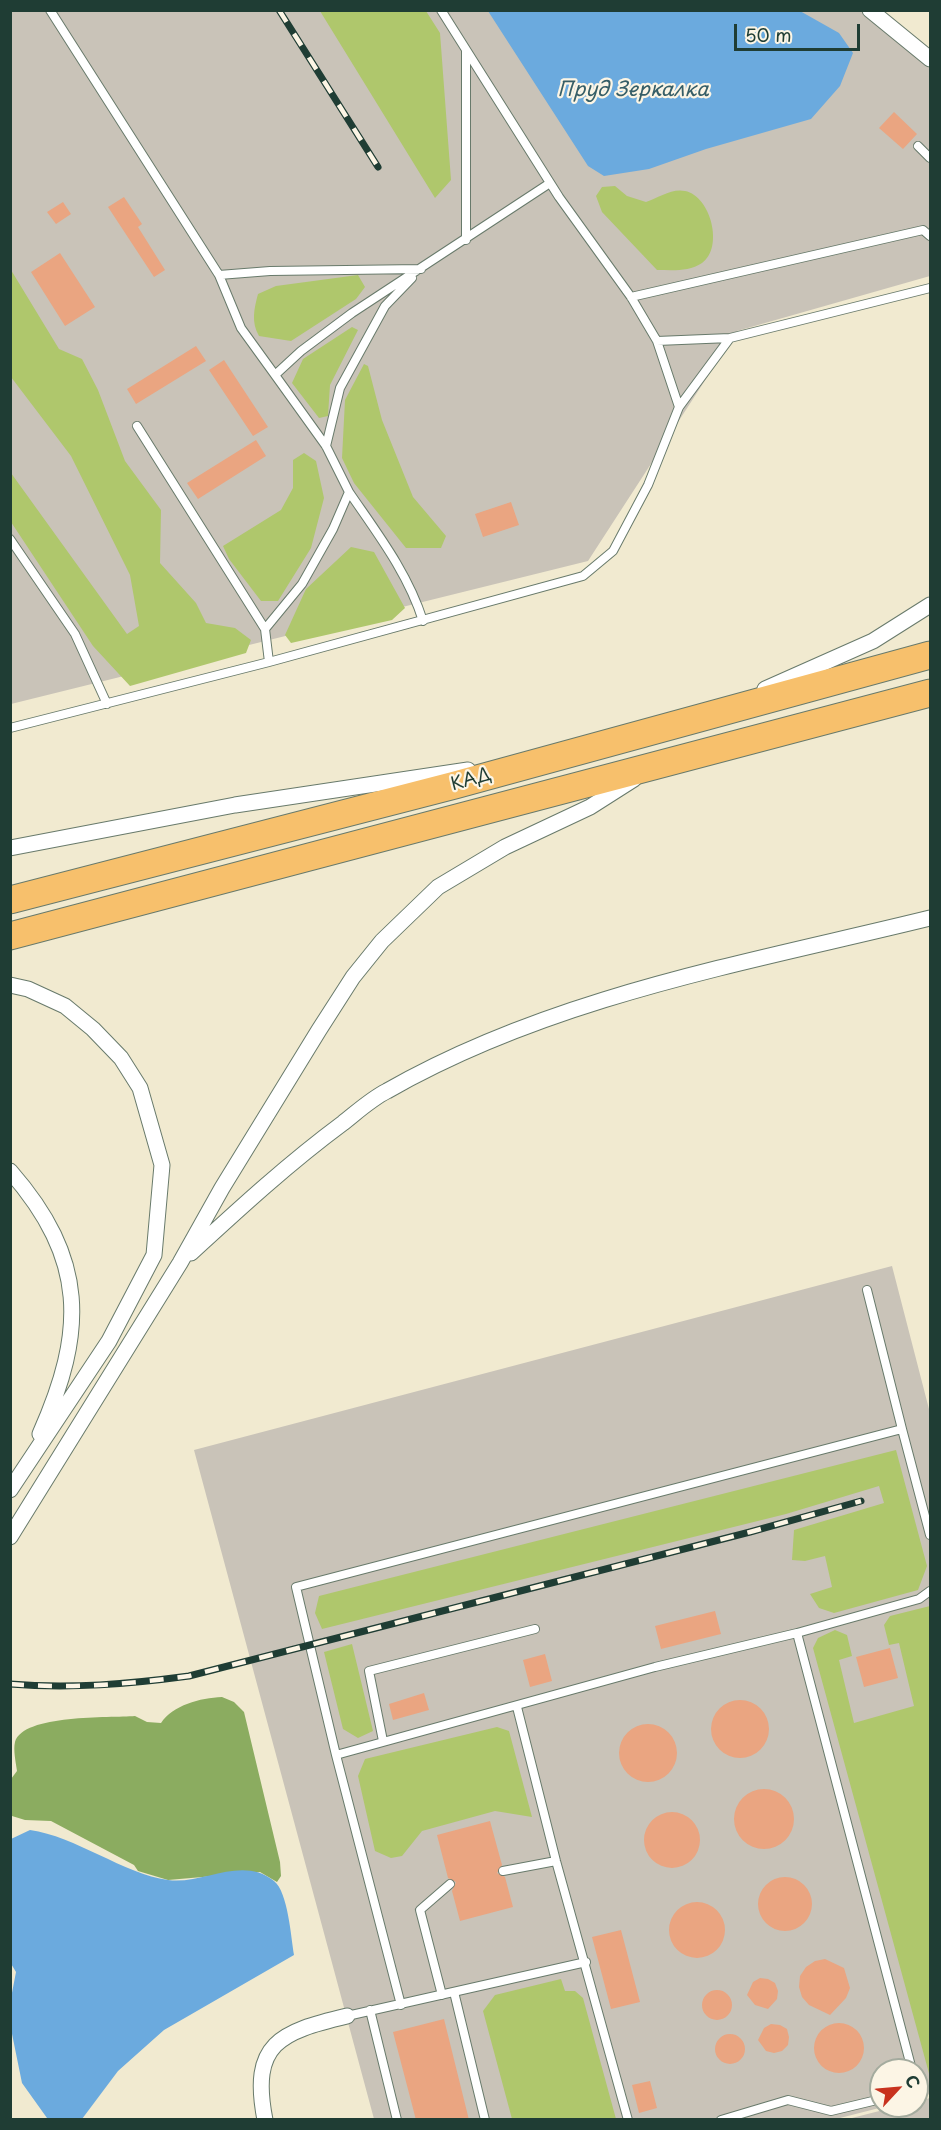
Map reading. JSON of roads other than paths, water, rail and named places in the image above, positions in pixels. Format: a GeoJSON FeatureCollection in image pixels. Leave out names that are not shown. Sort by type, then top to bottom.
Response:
{"type":"FeatureCollection","features":[{"type":"Feature","properties":{"kind":"highway","name":"КАД"},"geometry":{"type":"LineString","coordinates":[[10,900],[455,785],[930,655]]}},
{"type":"Feature","properties":{"kind":"highway","name":"КАД"},"geometry":{"type":"LineString","coordinates":[[10,936],[930,693]]}},
{"type":"Feature","properties":{"kind":"street"},"geometry":{"type":"LineString","coordinates":[[870,10],[930,59]]}},
{"type":"Feature","properties":{"kind":"street"},"geometry":{"type":"LineString","coordinates":[[699,717],[873,641],[930,605]]}},
{"type":"Feature","properties":{"kind":"street"},"geometry":{"type":"LineString","coordinates":[[10,848],[235,805],[551,757]]}},
{"type":"Feature","properties":{"kind":"street"},"geometry":{"type":"LineString","coordinates":[[10,1537],[180,1263],[222,1188],[319,1030],[353,977],[382,941],[438,887],[505,847],[590,807],[660,763]]}},
{"type":"Feature","properties":{"kind":"street"},"geometry":{"type":"LineString","coordinates":[[180,1263],[300,1155],[385,1091],[481,1045],[552,1017],[625,994],[930,918]]}},
{"type":"Feature","properties":{"kind":"street"},"geometry":{"type":"LineString","coordinates":[[10,985],[28,989],[65,1006],[93,1029],[121,1058],[140,1088],[153,1125],[162,1165],[154,1255],[109,1341],[10,1490]]}},
{"type":"Feature","properties":{"kind":"street"},"geometry":{"type":"LineString","coordinates":[[10,1171],[31,1195],[54,1231],[67,1271],[73,1315],[70,1350],[52,1406],[26,1464]]}},
{"type":"Feature","properties":{"kind":"street"},"geometry":{"type":"LineString","coordinates":[[265,2120],[260,2076],[271,2048],[303,2027],[347,2016]]}},
{"type":"Feature","properties":{"kind":"lane"},"geometry":{"type":"LineString","coordinates":[[50,10],[219,275],[242,328],[326,446],[349,492],[401,569],[416,598],[423,621]]}},
{"type":"Feature","properties":{"kind":"lane"},"geometry":{"type":"LineString","coordinates":[[441,10],[550,183],[631,297],[657,341],[679,407]]}},
{"type":"Feature","properties":{"kind":"lane"},"geometry":{"type":"LineString","coordinates":[[466,50],[466,240]]}},
{"type":"Feature","properties":{"kind":"lane"},"geometry":{"type":"LineString","coordinates":[[918,146],[930,158]]}},
{"type":"Feature","properties":{"kind":"lane"},"geometry":{"type":"LineString","coordinates":[[275,375],[301,351],[351,313],[550,183]]}},
{"type":"Feature","properties":{"kind":"lane"},"geometry":{"type":"LineString","coordinates":[[631,297],[923,230],[930,236]]}},
{"type":"Feature","properties":{"kind":"lane"},"geometry":{"type":"LineString","coordinates":[[219,275],[422,268]]}},
{"type":"Feature","properties":{"kind":"lane"},"geometry":{"type":"LineString","coordinates":[[326,446],[340,388],[385,306],[422,268]]}},
{"type":"Feature","properties":{"kind":"lane"},"geometry":{"type":"LineString","coordinates":[[657,341],[730,338],[930,288]]}},
{"type":"Feature","properties":{"kind":"lane"},"geometry":{"type":"LineString","coordinates":[[10,728],[269,662],[583,576],[613,551],[648,485],[679,407],[730,338]]}},
{"type":"Feature","properties":{"kind":"lane"},"geometry":{"type":"LineString","coordinates":[[137,426],[265,629],[269,662]]}},
{"type":"Feature","properties":{"kind":"lane"},"geometry":{"type":"LineString","coordinates":[[265,629],[302,584],[333,529],[349,492]]}},
{"type":"Feature","properties":{"kind":"lane"},"geometry":{"type":"LineString","coordinates":[[10,539],[75,634],[106,704]]}},
{"type":"Feature","properties":{"kind":"lane"},"geometry":{"type":"LineString","coordinates":[[867,1290],[930,1535]]}},
{"type":"Feature","properties":{"kind":"lane"},"geometry":{"type":"LineString","coordinates":[[401,2005],[336,1755],[296,1587],[902,1429]]}},
{"type":"Feature","properties":{"kind":"lane"},"geometry":{"type":"LineString","coordinates":[[336,1755],[518,1707],[654,1667],[797,1633],[918,1599],[930,1592]]}},
{"type":"Feature","properties":{"kind":"lane"},"geometry":{"type":"LineString","coordinates":[[383,1741],[369,1671],[535,1629]]}},
{"type":"Feature","properties":{"kind":"lane"},"geometry":{"type":"LineString","coordinates":[[797,1633],[909,2058]]}},
{"type":"Feature","properties":{"kind":"lane"},"geometry":{"type":"LineString","coordinates":[[518,1707],[556,1861],[586,1962],[628,2120]]}},
{"type":"Feature","properties":{"kind":"lane"},"geometry":{"type":"LineString","coordinates":[[503,1871],[556,1861]]}},
{"type":"Feature","properties":{"kind":"lane"},"geometry":{"type":"LineString","coordinates":[[442,1995],[420,1910],[450,1884]]}},
{"type":"Feature","properties":{"kind":"lane"},"geometry":{"type":"LineString","coordinates":[[347,2016],[586,1962]]}},
{"type":"Feature","properties":{"kind":"lane"},"geometry":{"type":"LineString","coordinates":[[454,1992],[485,2120]]}},
{"type":"Feature","properties":{"kind":"lane"},"geometry":{"type":"LineString","coordinates":[[370,2010],[397,2120]]}},
{"type":"Feature","properties":{"kind":"lane"},"geometry":{"type":"LineString","coordinates":[[722,2120],[788,2100],[831,2112],[869,2102]]}},
{"type":"Feature","properties":{"kind":"water","name":"Пруд Зеркалка"},"geometry":{"type":"Polygon","coordinates":[[[488,11],[800,11],[839,33],[853,53],[840,86],[811,119],[706,149],[649,169],[604,176],[588,166],[488,11]]]}},
{"type":"Feature","properties":{"kind":"water"},"geometry":{"type":"Polygon","coordinates":[[[30,1830],[64,1840],[134,1870],[168,1880],[195,1879],[236,1871],[262,1874],[279,1887],[288,1915],[294,1955],[164,2030],[118,2071],[82,2119],[47,2118],[22,2083],[11,2029],[11,1998],[16,1972],[10,1962],[11,1839],[30,1830]]]}},
{"type":"Feature","properties":{"kind":"railway"},"geometry":{"type":"LineString","coordinates":[[279,10],[378,167]]}},
{"type":"Feature","properties":{"kind":"railway"},"geometry":{"type":"LineString","coordinates":[[10,1684],[100,1685],[189,1676],[750,1532],[861,1501]]}}]}
